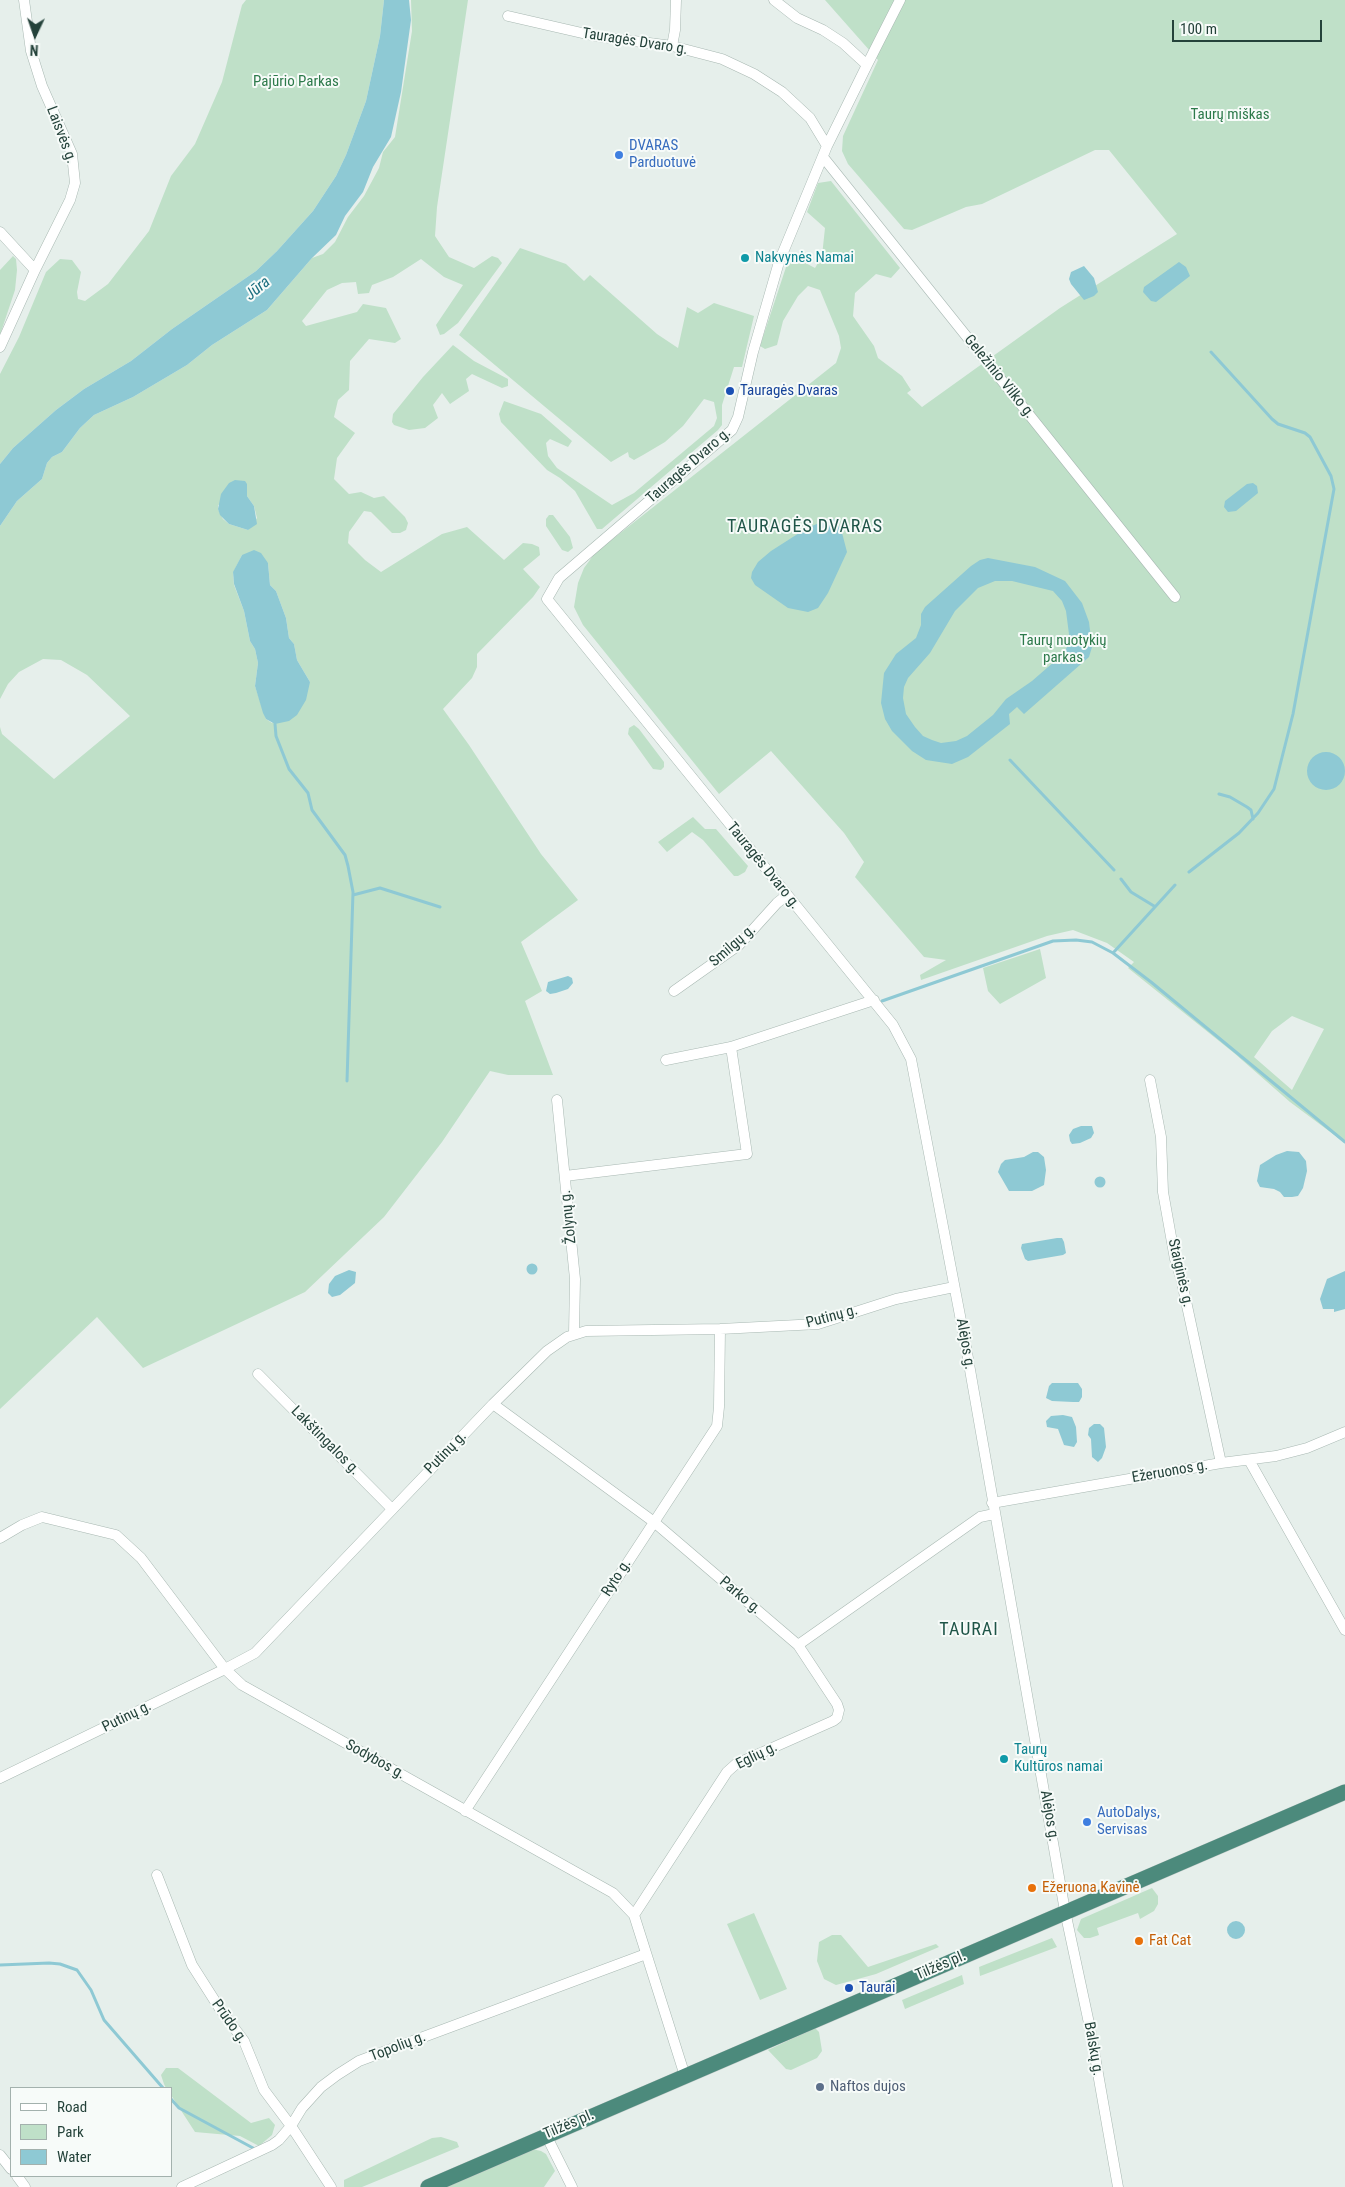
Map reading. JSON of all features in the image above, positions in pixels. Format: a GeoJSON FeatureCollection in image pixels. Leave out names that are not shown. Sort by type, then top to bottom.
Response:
{"type":"FeatureCollection","features":[{"type":"Feature","properties":{"kind":"highway","name":"Tilžės pl."},"geometry":{"type":"LineString","coordinates":[[428,2187],[1345,1792]]}},
{"type":"Feature","properties":{"kind":"street","name":"Laisvės g."},"geometry":{"type":"LineString","coordinates":[[0,347],[35,270],[74,192],[76,175],[72,154],[35,66],[27,30],[24,0]]}},
{"type":"Feature","properties":{"kind":"street"},"geometry":{"type":"LineString","coordinates":[[672,46],[675,30],[676,0]]}},
{"type":"Feature","properties":{"kind":"street"},"geometry":{"type":"LineString","coordinates":[[774,0],[797,18],[823,30],[843,43],[867,65]]}},
{"type":"Feature","properties":{"kind":"street"},"geometry":{"type":"LineString","coordinates":[[827,146],[900,0]]}},
{"type":"Feature","properties":{"kind":"street","name":"Tauragės Dvaro g."},"geometry":{"type":"LineString","coordinates":[[508,16],[594,36],[672,46],[722,59],[766,81],[782,92],[810,118],[827,146],[779,262],[753,352],[738,417],[732,430],[559,578],[547,599],[874,1000]]}},
{"type":"Feature","properties":{"kind":"street","name":"Geležinio Vilko g."},"geometry":{"type":"LineString","coordinates":[[823,157],[1175,597]]}},
{"type":"Feature","properties":{"kind":"street"},"geometry":{"type":"LineString","coordinates":[[0,232],[35,270]]}},
{"type":"Feature","properties":{"kind":"street","name":"Smilgų g."},"geometry":{"type":"LineString","coordinates":[[674,991],[739,944],[777,903],[787,895]]}},
{"type":"Feature","properties":{"kind":"street"},"geometry":{"type":"LineString","coordinates":[[666,1060],[731,1047],[874,1000]]}},
{"type":"Feature","properties":{"kind":"street","name":"Alėjos g."},"geometry":{"type":"LineString","coordinates":[[874,1000],[900,1036],[911,1059],[954,1287],[1065,1912]]}},
{"type":"Feature","properties":{"kind":"street"},"geometry":{"type":"LineString","coordinates":[[565,1176],[748,1154],[731,1047]]}},
{"type":"Feature","properties":{"kind":"street","name":"Staiginės g."},"geometry":{"type":"LineString","coordinates":[[1150,1080],[1161,1137],[1163,1192],[1175,1259],[1181,1278],[1221,1463]]}},
{"type":"Feature","properties":{"kind":"street","name":"Žolynų g."},"geometry":{"type":"LineString","coordinates":[[557,1100],[575,1279],[574,1334]]}},
{"type":"Feature","properties":{"kind":"street","name":"Putinų g."},"geometry":{"type":"LineString","coordinates":[[0,1778],[247,1659],[267,1642],[493,1404],[556,1343],[574,1334],[586,1331],[720,1330],[818,1324],[896,1299],[954,1287]]}},
{"type":"Feature","properties":{"kind":"street","name":"Ryto g."},"geometry":{"type":"LineString","coordinates":[[466,1811],[717,1426],[720,1330]]}},
{"type":"Feature","properties":{"kind":"street","name":"Lakštingalos g."},"geometry":{"type":"LineString","coordinates":[[258,1374],[392,1509]]}},
{"type":"Feature","properties":{"kind":"street","name":"Parko g."},"geometry":{"type":"LineString","coordinates":[[493,1404],[654,1522],[798,1645]]}},
{"type":"Feature","properties":{"kind":"street","name":"Ežeruonos g."},"geometry":{"type":"LineString","coordinates":[[992,1503],[1221,1463],[1290,1454],[1345,1432]]}},
{"type":"Feature","properties":{"kind":"street"},"geometry":{"type":"LineString","coordinates":[[1249,1460],[1345,1630]]}},
{"type":"Feature","properties":{"kind":"street"},"geometry":{"type":"LineString","coordinates":[[798,1645],[980,1517],[994,1514]]}},
{"type":"Feature","properties":{"kind":"street","name":"Sodybos g."},"geometry":{"type":"LineString","coordinates":[[0,1538],[22,1525],[42,1517],[116,1535],[141,1558],[225,1669],[242,1685],[613,1893],[634,1914],[685,2076]]}},
{"type":"Feature","properties":{"kind":"street","name":"Eglių g."},"geometry":{"type":"LineString","coordinates":[[634,1914],[726,1772],[736,1764],[836,1718],[839,1710],[836,1704],[798,1645]]}},
{"type":"Feature","properties":{"kind":"street","name":"Prūdo g."},"geometry":{"type":"LineString","coordinates":[[157,1875],[192,1965],[220,2009],[244,2041],[264,2090],[291,2126],[331,2187]]}},
{"type":"Feature","properties":{"kind":"street","name":"Balskų g."},"geometry":{"type":"LineString","coordinates":[[1065,1912],[1090,2028],[1118,2187]]}},
{"type":"Feature","properties":{"kind":"street","name":"Topolių g."},"geometry":{"type":"LineString","coordinates":[[182,2187],[272,2145],[291,2126],[302,2108],[321,2088],[359,2061],[646,1954]]}},
{"type":"Feature","properties":{"kind":"street"},"geometry":{"type":"LineString","coordinates":[[546,2135],[572,2187]]}},
{"type":"Feature","properties":{"kind":"street"},"geometry":{"type":"LineString","coordinates":[[0,2155],[10,2167]]}},
{"type":"Feature","properties":{"kind":"green space","name":"Pajūrio Parkas"},"geometry":{"type":"Polygon","coordinates":[[[246,0],[384,0],[380,36],[366,101],[336,176],[313,211],[256,271],[172,329],[131,361],[84,389],[56,410],[13,448],[0,464],[0,374],[19,337],[46,272],[60,259],[72,260],[81,272],[77,292],[78,299],[85,301],[108,284],[149,231],[171,176],[195,144],[222,82],[242,5],[246,0]]]}},
{"type":"Feature","properties":{"kind":"green space"},"geometry":{"type":"Polygon","coordinates":[[[411,0],[468,0],[437,207],[435,236],[449,257],[474,268],[492,256],[498,258],[502,263],[458,323],[444,334],[440,335],[436,325],[463,285],[444,277],[421,259],[393,277],[372,285],[369,293],[358,294],[356,282],[342,283],[327,290],[302,321],[306,326],[357,312],[363,304],[386,308],[401,339],[395,343],[369,339],[350,361],[349,390],[338,400],[334,417],[355,433],[337,458],[334,479],[349,494],[361,492],[374,498],[384,496],[405,517],[408,523],[406,530],[400,533],[392,533],[371,512],[364,511],[349,532],[348,543],[365,560],[381,572],[442,534],[467,527],[504,560],[523,543],[539,547],[540,555],[523,569],[540,587],[533,597],[477,654],[477,667],[472,678],[443,709],[541,854],[578,900],[521,942],[542,991],[525,1001],[553,1075],[508,1075],[490,1071],[442,1142],[384,1217],[305,1292],[143,1368],[97,1317],[0,1409],[0,727],[2,734],[54,779],[130,716],[87,675],[61,660],[43,659],[19,672],[8,684],[0,699],[0,526],[17,501],[42,479],[47,463],[52,457],[62,452],[80,428],[94,415],[133,397],[187,365],[212,345],[267,310],[312,258],[323,254],[335,242],[348,217],[364,196],[379,168],[383,152],[395,137],[412,31],[411,0]],[[247,496],[218,505],[218,509],[223,519],[229,524],[248,530],[257,518],[254,506],[247,496]],[[242,555],[233,573],[234,585],[244,611],[250,641],[255,649],[258,663],[255,686],[266,719],[272,723],[310,682],[297,660],[294,644],[289,638],[286,618],[276,591],[270,585],[268,563],[242,555]]]}},
{"type":"Feature","properties":{"kind":"green space","name":"Taurų nuotykių parkas"},"geometry":{"type":"Polygon","coordinates":[[[825,0],[1345,0],[1345,1143],[1290,1102],[1234,1053],[1128,968],[1134,962],[1107,943],[1073,930],[1047,936],[921,980],[920,975],[946,960],[924,957],[855,877],[864,862],[844,833],[771,751],[719,794],[583,625],[574,607],[578,583],[584,568],[595,553],[836,363],[841,348],[839,336],[820,290],[808,286],[798,296],[783,321],[777,345],[765,349],[760,346],[790,255],[815,268],[822,256],[825,228],[807,212],[818,183],[831,181],[900,268],[891,278],[876,274],[855,293],[853,316],[874,346],[878,358],[902,376],[911,390],[907,393],[922,407],[1060,308],[1177,234],[1109,150],[1095,150],[982,204],[966,207],[912,230],[904,229],[848,164],[842,151],[843,136],[878,60],[825,0]],[[1292,1016],[1272,1031],[1254,1057],[1292,1090],[1324,1029],[1292,1016]]]}},
{"type":"Feature","properties":{"kind":"green space"},"geometry":{"type":"Polygon","coordinates":[[[520,248],[566,264],[584,281],[590,275],[657,334],[678,348],[687,307],[698,313],[714,303],[754,316],[742,367],[734,367],[722,405],[722,425],[602,529],[597,529],[575,491],[547,470],[501,422],[499,414],[504,401],[541,414],[572,441],[568,447],[550,439],[546,443],[548,456],[557,468],[612,505],[634,493],[714,426],[717,418],[714,402],[704,399],[683,426],[665,442],[643,455],[634,460],[629,457],[628,452],[611,462],[459,335],[520,248]]]}},
{"type":"Feature","properties":{"kind":"green space"},"geometry":{"type":"Polygon","coordinates":[[[13,256],[16,259],[17,270],[15,290],[0,335],[0,270],[13,256]]]}},
{"type":"Feature","properties":{"kind":"green space"},"geometry":{"type":"Polygon","coordinates":[[[453,345],[474,361],[508,379],[508,386],[502,388],[472,374],[466,379],[469,391],[450,404],[442,393],[433,405],[438,418],[425,428],[409,430],[394,425],[392,422],[393,414],[423,377],[453,345]]]}},
{"type":"Feature","properties":{"kind":"green space"},"geometry":{"type":"Polygon","coordinates":[[[549,515],[553,515],[570,537],[573,548],[568,552],[562,550],[546,526],[546,519],[549,515]]]}},
{"type":"Feature","properties":{"kind":"green space"},"geometry":{"type":"Polygon","coordinates":[[[634,725],[664,762],[664,767],[661,770],[653,769],[628,734],[629,728],[634,725]]]}},
{"type":"Feature","properties":{"kind":"green space"},"geometry":{"type":"Polygon","coordinates":[[[693,817],[705,829],[716,829],[748,866],[745,872],[734,876],[703,840],[692,832],[667,852],[658,842],[693,817]]]}},
{"type":"Feature","properties":{"kind":"green space"},"geometry":{"type":"Polygon","coordinates":[[[1040,949],[1046,978],[1000,1004],[988,991],[983,968],[1040,949]]]}},
{"type":"Feature","properties":{"kind":"green space"},"geometry":{"type":"Polygon","coordinates":[[[1152,1888],[1158,1896],[1158,1904],[1154,1911],[1140,1919],[1138,1913],[1097,1928],[1099,1935],[1090,1938],[1084,1938],[1077,1930],[1081,1919],[1152,1888]]]}},
{"type":"Feature","properties":{"kind":"green space"},"geometry":{"type":"Polygon","coordinates":[[[754,1913],[787,1989],[760,2000],[727,1924],[754,1913]]]}},
{"type":"Feature","properties":{"kind":"green space"},"geometry":{"type":"Polygon","coordinates":[[[832,1935],[841,1935],[868,1967],[936,1944],[939,1947],[876,1974],[836,1985],[824,1979],[817,1961],[819,1942],[832,1935]]]}},
{"type":"Feature","properties":{"kind":"green space"},"geometry":{"type":"Polygon","coordinates":[[[1052,1938],[1057,1947],[980,1976],[979,1967],[1052,1938]]]}},
{"type":"Feature","properties":{"kind":"green space"},"geometry":{"type":"Polygon","coordinates":[[[962,1975],[964,1984],[905,2009],[902,2000],[962,1975]]]}},
{"type":"Feature","properties":{"kind":"green space"},"geometry":{"type":"Polygon","coordinates":[[[815,2028],[819,2032],[822,2051],[817,2058],[791,2070],[786,2069],[768,2050],[815,2028]]]}},
{"type":"Feature","properties":{"kind":"green space"},"geometry":{"type":"Polygon","coordinates":[[[166,2068],[178,2068],[251,2123],[269,2118],[275,2125],[272,2135],[259,2146],[240,2136],[195,2132],[172,2097],[172,2087],[166,2087],[161,2075],[166,2068]]]}},
{"type":"Feature","properties":{"kind":"green space"},"geometry":{"type":"Polygon","coordinates":[[[441,2137],[457,2142],[459,2147],[362,2187],[344,2187],[344,2180],[432,2138],[441,2137]]]}},
{"type":"Feature","properties":{"kind":"green space"},"geometry":{"type":"Polygon","coordinates":[[[532,2149],[546,2154],[555,2171],[544,2187],[443,2187],[532,2149]]]}},
{"type":"Feature","properties":{"kind":"water","name":"Jūra"},"geometry":{"type":"Polygon","coordinates":[[[384,0],[409,0],[411,20],[401,92],[391,137],[373,167],[363,192],[345,216],[336,235],[312,258],[267,310],[212,345],[187,365],[133,397],[94,415],[80,428],[62,452],[52,457],[47,463],[42,479],[17,501],[0,526],[0,464],[13,448],[56,410],[84,389],[131,361],[172,329],[256,271],[313,211],[336,176],[366,101],[380,36],[384,0]]]}},
{"type":"Feature","properties":{"kind":"water"},"geometry":{"type":"Polygon","coordinates":[[[1179,262],[1186,267],[1190,276],[1156,302],[1151,301],[1143,292],[1144,287],[1179,262]]]}},
{"type":"Feature","properties":{"kind":"water"},"geometry":{"type":"Polygon","coordinates":[[[1084,266],[1094,278],[1098,292],[1084,300],[1069,279],[1071,272],[1084,266]]]}},
{"type":"Feature","properties":{"kind":"water"},"geometry":{"type":"Polygon","coordinates":[[[235,480],[245,481],[247,484],[247,496],[254,506],[257,524],[248,530],[229,524],[220,515],[218,509],[221,494],[229,483],[235,480]]]}},
{"type":"Feature","properties":{"kind":"water"},"geometry":{"type":"Polygon","coordinates":[[[1253,483],[1257,486],[1258,493],[1236,511],[1228,512],[1224,507],[1225,501],[1247,484],[1253,483]]]}},
{"type":"Feature","properties":{"kind":"water"},"geometry":{"type":"Polygon","coordinates":[[[829,519],[834,519],[841,529],[847,552],[828,593],[818,608],[808,612],[788,608],[755,585],[751,578],[758,562],[771,551],[807,528],[829,519]]]}},
{"type":"Feature","properties":{"kind":"water"},"geometry":{"type":"Polygon","coordinates":[[[254,550],[261,553],[268,563],[270,585],[276,591],[286,618],[289,638],[294,644],[297,660],[310,682],[306,700],[297,715],[289,721],[275,724],[266,719],[255,686],[258,663],[255,649],[250,641],[244,611],[234,584],[233,572],[242,555],[254,550]]]}},
{"type":"Feature","properties":{"kind":"water"},"geometry":{"type":"Polygon","coordinates":[[[988,558],[1035,567],[1065,581],[1082,603],[1089,622],[1092,647],[1089,657],[1024,714],[1017,707],[1009,714],[1010,724],[968,757],[952,764],[926,760],[912,751],[892,731],[885,719],[881,703],[884,673],[896,654],[916,638],[921,625],[921,614],[925,607],[980,560],[988,558]],[[995,581],[978,588],[955,611],[930,653],[908,678],[904,687],[903,698],[906,714],[923,736],[941,743],[956,741],[967,736],[993,715],[1006,699],[1032,681],[1063,654],[1070,642],[1066,611],[1062,601],[1053,591],[1012,581],[995,581]]]}},
{"type":"Feature","properties":{"kind":"water"},"geometry":{"type":"Polygon","coordinates":[[[1326,752],[1340,757],[1345,771],[1340,785],[1326,790],[1312,785],[1307,771],[1312,757],[1326,752]]]}},
{"type":"Feature","properties":{"kind":"water"},"geometry":{"type":"Polygon","coordinates":[[[568,976],[572,978],[573,983],[568,989],[550,994],[546,991],[548,982],[568,976]]]}},
{"type":"Feature","properties":{"kind":"water"},"geometry":{"type":"Polygon","coordinates":[[[1081,1126],[1092,1126],[1094,1133],[1091,1138],[1072,1144],[1069,1135],[1073,1129],[1081,1126]]]}},
{"type":"Feature","properties":{"kind":"water"},"geometry":{"type":"Polygon","coordinates":[[[1287,1151],[1299,1152],[1306,1161],[1307,1171],[1303,1188],[1298,1196],[1284,1197],[1274,1189],[1260,1187],[1257,1181],[1260,1165],[1276,1155],[1287,1151]]]}},
{"type":"Feature","properties":{"kind":"water"},"geometry":{"type":"Polygon","coordinates":[[[1033,1152],[1038,1152],[1044,1157],[1046,1170],[1044,1185],[1032,1191],[1009,1191],[998,1172],[1001,1164],[1005,1160],[1024,1157],[1033,1152]]]}},
{"type":"Feature","properties":{"kind":"water"},"geometry":{"type":"Polygon","coordinates":[[[1100,1176],[1106,1182],[1100,1188],[1094,1182],[1100,1176]]]}},
{"type":"Feature","properties":{"kind":"water"},"geometry":{"type":"Polygon","coordinates":[[[1062,1238],[1064,1242],[1066,1253],[1063,1255],[1028,1261],[1025,1259],[1021,1248],[1022,1244],[1062,1238]]]}},
{"type":"Feature","properties":{"kind":"water"},"geometry":{"type":"Polygon","coordinates":[[[532,1263],[538,1269],[532,1275],[526,1269],[532,1263]]]}},
{"type":"Feature","properties":{"kind":"water"},"geometry":{"type":"Polygon","coordinates":[[[349,1270],[356,1272],[355,1283],[340,1295],[332,1297],[328,1293],[329,1284],[335,1276],[349,1270]]]}},
{"type":"Feature","properties":{"kind":"water"},"geometry":{"type":"Polygon","coordinates":[[[1345,1271],[1345,1309],[1334,1312],[1334,1309],[1323,1309],[1320,1299],[1327,1279],[1345,1271]]]}},
{"type":"Feature","properties":{"kind":"water"},"geometry":{"type":"Polygon","coordinates":[[[1052,1383],[1078,1383],[1082,1389],[1082,1397],[1079,1402],[1052,1401],[1046,1398],[1049,1386],[1052,1383]]]}},
{"type":"Feature","properties":{"kind":"water"},"geometry":{"type":"Polygon","coordinates":[[[1063,1415],[1072,1417],[1076,1427],[1077,1442],[1074,1447],[1064,1445],[1058,1429],[1047,1427],[1046,1421],[1051,1416],[1063,1415]]]}},
{"type":"Feature","properties":{"kind":"water"},"geometry":{"type":"Polygon","coordinates":[[[1094,1424],[1100,1424],[1104,1428],[1106,1447],[1102,1458],[1098,1462],[1092,1457],[1091,1439],[1088,1435],[1089,1428],[1094,1424]]]}},
{"type":"Feature","properties":{"kind":"water"},"geometry":{"type":"Polygon","coordinates":[[[1236,1921],[1242,1924],[1245,1930],[1242,1936],[1236,1939],[1230,1936],[1227,1930],[1230,1924],[1236,1921]]]}},
{"type":"Feature","properties":{"kind":"waterway"},"geometry":{"type":"LineString","coordinates":[[1189,872],[1239,833],[1258,813],[1274,789],[1293,714],[1334,489],[1331,476],[1310,437],[1305,433],[1278,424],[1272,419],[1211,352]]}},
{"type":"Feature","properties":{"kind":"waterway"},"geometry":{"type":"LineString","coordinates":[[275,724],[276,736],[289,769],[308,793],[312,810],[345,855],[348,866],[353,892],[347,1081]]}},
{"type":"Feature","properties":{"kind":"waterway"},"geometry":{"type":"LineString","coordinates":[[1010,760],[1114,870]]}},
{"type":"Feature","properties":{"kind":"waterway"},"geometry":{"type":"LineString","coordinates":[[1219,794],[1230,797],[1247,807],[1251,810],[1253,819]]}},
{"type":"Feature","properties":{"kind":"waterway"},"geometry":{"type":"LineString","coordinates":[[1121,879],[1131,892],[1154,906]]}},
{"type":"Feature","properties":{"kind":"waterway"},"geometry":{"type":"LineString","coordinates":[[1113,953],[1175,885]]}},
{"type":"Feature","properties":{"kind":"waterway"},"geometry":{"type":"LineString","coordinates":[[353,895],[380,888],[440,907]]}},
{"type":"Feature","properties":{"kind":"waterway"},"geometry":{"type":"LineString","coordinates":[[882,1001],[1053,941],[1076,940],[1092,942],[1113,953],[1151,982],[1345,1142]]}},
{"type":"Feature","properties":{"kind":"waterway"},"geometry":{"type":"LineString","coordinates":[[0,1965],[49,1963],[60,1964],[77,1970],[91,1990],[104,2020],[162,2087]]}},
{"type":"Feature","properties":{"kind":"waterway"},"geometry":{"type":"LineString","coordinates":[[172,2100],[179,2108],[253,2148]]}},
{"type":"Feature","properties":{"kind":"place","name":"DVARAS Parduotuvė"},"geometry":{"type":"Point","coordinates":[619,155]}},
{"type":"Feature","properties":{"kind":"place","name":"Nakvynės Namai"},"geometry":{"type":"Point","coordinates":[745,258]}},
{"type":"Feature","properties":{"kind":"place","name":"Tauragės Dvaras"},"geometry":{"type":"Point","coordinates":[730,391]}},
{"type":"Feature","properties":{"kind":"place","name":"Taurų Kultūros namai"},"geometry":{"type":"Point","coordinates":[1004,1759]}},
{"type":"Feature","properties":{"kind":"place","name":"AutoDalys, Servisas"},"geometry":{"type":"Point","coordinates":[1087,1822]}},
{"type":"Feature","properties":{"kind":"place","name":"Ežeruona Kavinė"},"geometry":{"type":"Point","coordinates":[1032,1888]}},
{"type":"Feature","properties":{"kind":"place","name":"Fat Cat"},"geometry":{"type":"Point","coordinates":[1139,1941]}},
{"type":"Feature","properties":{"kind":"place","name":"Taurai"},"geometry":{"type":"Point","coordinates":[849,1988]}},
{"type":"Feature","properties":{"kind":"place","name":"Naftos dujos"},"geometry":{"type":"Point","coordinates":[820,2087]}},
{"type":"Feature","properties":{"kind":"district","name":"TAURAGĖS DVARAS"},"geometry":{"type":"Point","coordinates":[805,527]}},
{"type":"Feature","properties":{"kind":"district","name":"TAURAI"},"geometry":{"type":"Point","coordinates":[969,1630]}},
{"type":"Feature","properties":{"kind":"park label","name":"Taurų miškas"},"geometry":{"type":"Point","coordinates":[1230,115]}}]}
